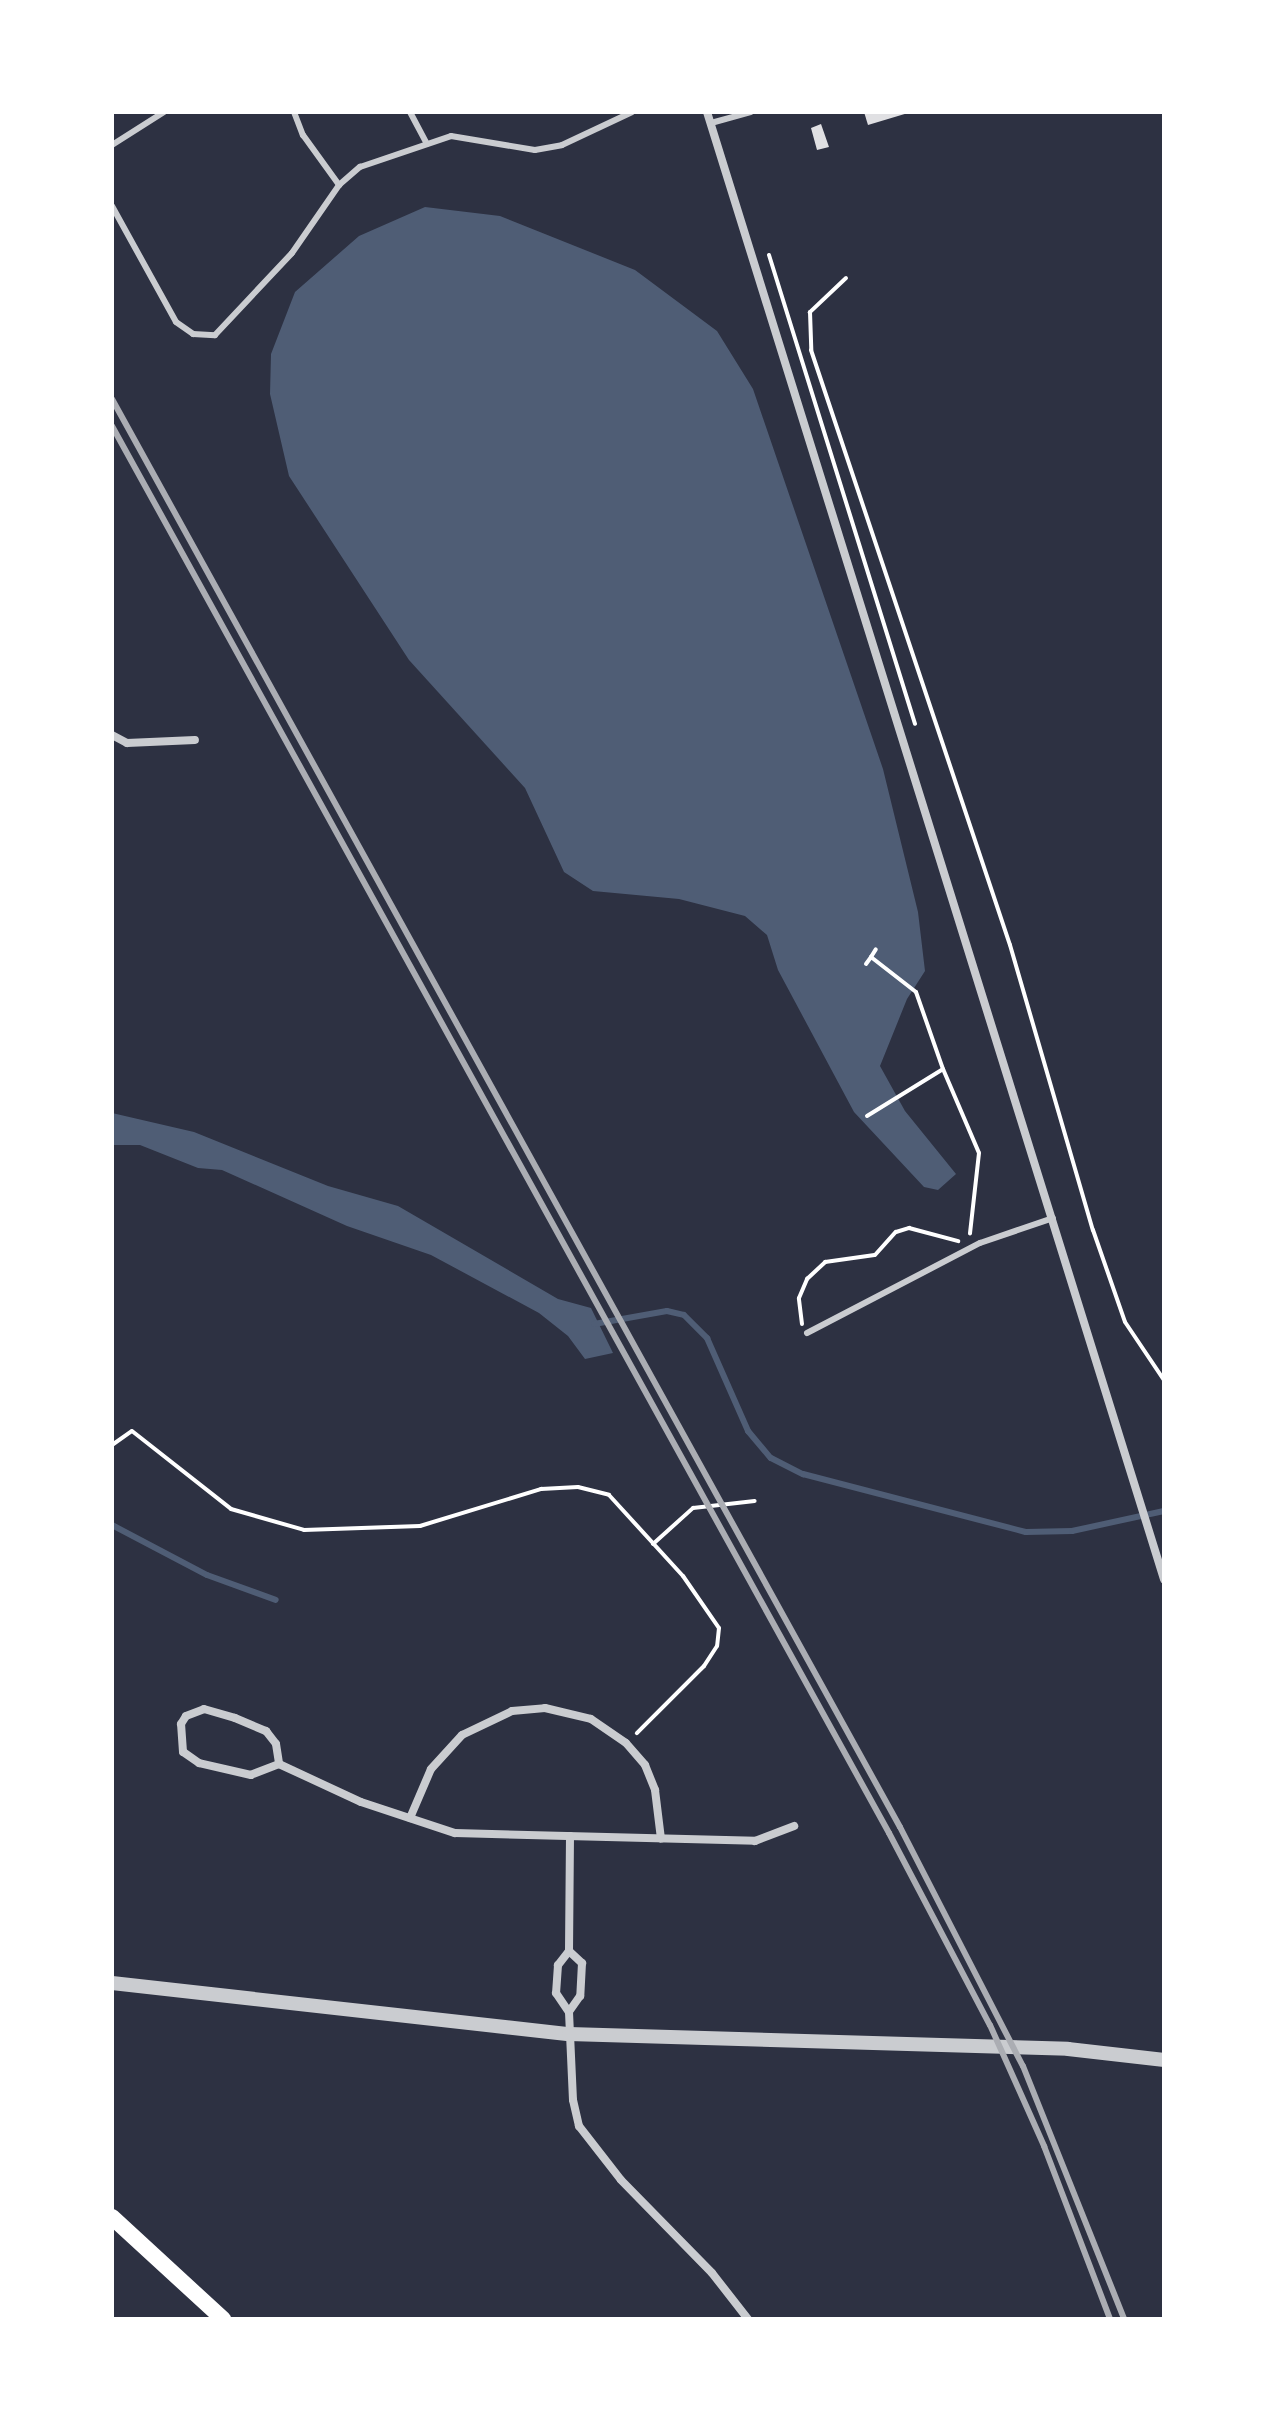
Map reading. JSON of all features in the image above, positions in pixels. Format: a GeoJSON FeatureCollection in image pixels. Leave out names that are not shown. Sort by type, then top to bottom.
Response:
{"type":"FeatureCollection","features":[{"type":"Feature","properties":{"kind":"main road"},"geometry":{"type":"LineString","coordinates":[[112,2217],[223,2319]]}},
{"type":"Feature","properties":{"kind":"street"},"geometry":{"type":"LineString","coordinates":[[707,112],[1164,1579]]}},
{"type":"Feature","properties":{"kind":"street"},"geometry":{"type":"LineString","coordinates":[[112,735],[127,743],[195,740]]}},
{"type":"Feature","properties":{"kind":"street"},"geometry":{"type":"LineString","coordinates":[[279,1764],[276,1744],[266,1731],[235,1718],[204,1709],[186,1716],[181,1724],[183,1752],[199,1763],[251,1775],[279,1764],[361,1802],[455,1833],[755,1841],[794,1826]]}},
{"type":"Feature","properties":{"kind":"street"},"geometry":{"type":"LineString","coordinates":[[410,1818],[444,1751],[487,1719],[512,1711],[570,1712],[626,1743],[645,1765],[655,1790],[661,1839]]}},
{"type":"Feature","properties":{"kind":"street"},"geometry":{"type":"LineString","coordinates":[[570,1836],[569,1951],[558,1965],[556,1993],[569,2012],[579,2126],[621,2180],[702,2263],[748,2319]]}},
{"type":"Feature","properties":{"kind":"street"},"geometry":{"type":"LineString","coordinates":[[569,1951],[582,1963],[580,1996],[569,2012]]}},
{"type":"Feature","properties":{"kind":"street"},"geometry":{"type":"LineString","coordinates":[[112,1983],[569,2034],[1068,2049],[1164,2060]]}},
{"type":"Feature","properties":{"kind":"lane"},"geometry":{"type":"LineString","coordinates":[[112,145],[164,112]]}},
{"type":"Feature","properties":{"kind":"lane"},"geometry":{"type":"LineString","coordinates":[[294,112],[303,135],[339,185]]}},
{"type":"Feature","properties":{"kind":"lane"},"geometry":{"type":"LineString","coordinates":[[410,112],[427,144]]}},
{"type":"Feature","properties":{"kind":"lane"},"geometry":{"type":"LineString","coordinates":[[112,206],[176,322],[193,334],[215,335],[292,253],[339,185],[360,167],[451,136],[548,148],[632,112]]}},
{"type":"Feature","properties":{"kind":"lane"},"geometry":{"type":"LineString","coordinates":[[711,123],[751,112]]}},
{"type":"Feature","properties":{"kind":"lane"},"geometry":{"type":"LineString","coordinates":[[807,1333],[971,1248],[1053,1218]]}},
{"type":"Feature","properties":{"kind":"path"},"geometry":{"type":"LineString","coordinates":[[846,278],[810,312],[811,350],[1010,945],[1093,1230],[1125,1322],[1164,1380]]}},
{"type":"Feature","properties":{"kind":"path"},"geometry":{"type":"LineString","coordinates":[[866,964],[876,949]]}},
{"type":"Feature","properties":{"kind":"path"},"geometry":{"type":"LineString","coordinates":[[807,1333],[798,1318],[799,1298],[807,1279],[825,1262],[875,1255],[896,1232],[909,1228],[945,1234],[971,1248],[979,1153],[943,1069],[916,992],[871,957]]}},
{"type":"Feature","properties":{"kind":"path"},"geometry":{"type":"LineString","coordinates":[[867,1116],[943,1069]]}},
{"type":"Feature","properties":{"kind":"path"},"geometry":{"type":"LineString","coordinates":[[112,1445],[124,1432],[136,1434],[231,1509],[286,1527],[397,1530],[522,1493],[578,1487],[620,1503],[704,1602],[719,1637],[687,1688],[626,1743]]}},
{"type":"Feature","properties":{"kind":"path"},"geometry":{"type":"LineString","coordinates":[[653,1544],[693,1508],[755,1501]]}},
{"type":"Feature","properties":{"kind":"water"},"geometry":{"type":"Polygon","coordinates":[[[425,207],[500,216],[635,270],[717,331],[753,389],[883,769],[918,912],[925,971],[907,999],[880,1066],[905,1111],[956,1174],[938,1190],[924,1187],[854,1112],[778,970],[767,935],[745,916],[679,899],[593,891],[564,872],[525,788],[409,660],[289,476],[270,394],[271,354],[295,292],[359,236],[425,207]]]}},
{"type":"Feature","properties":{"kind":"water"},"geometry":{"type":"Polygon","coordinates":[[[112,1113],[194,1132],[328,1186],[398,1206],[558,1299],[591,1308],[613,1353],[585,1359],[568,1336],[539,1313],[431,1255],[347,1226],[222,1170],[198,1168],[140,1145],[112,1145],[112,1113]]]}},
{"type":"Feature","properties":{"kind":"building"},"geometry":{"type":"Polygon","coordinates":[[[864,112],[908,112],[908,113],[868,125],[864,112]]]}},
{"type":"Feature","properties":{"kind":"building"},"geometry":{"type":"Polygon","coordinates":[[[821,124],[829,147],[817,150],[811,128],[821,124]]]}},
{"type":"Feature","properties":{"kind":"waterway"},"geometry":{"type":"LineString","coordinates":[[594,1324],[667,1311],[684,1315],[707,1338],[748,1431],[771,1458],[803,1474],[1026,1532],[1072,1531],[1164,1511]]}},
{"type":"Feature","properties":{"kind":"waterway"},"geometry":{"type":"LineString","coordinates":[[112,1525],[207,1575],[276,1600]]}},
{"type":"Feature","properties":{"kind":"railway"},"geometry":{"type":"LineString","coordinates":[[112,399],[900,1827],[1023,2066],[1124,2319]]}},
{"type":"Feature","properties":{"kind":"railway"},"geometry":{"type":"LineString","coordinates":[[112,426],[889,1833],[990,2025],[1044,2146],[1110,2319]]}}]}
